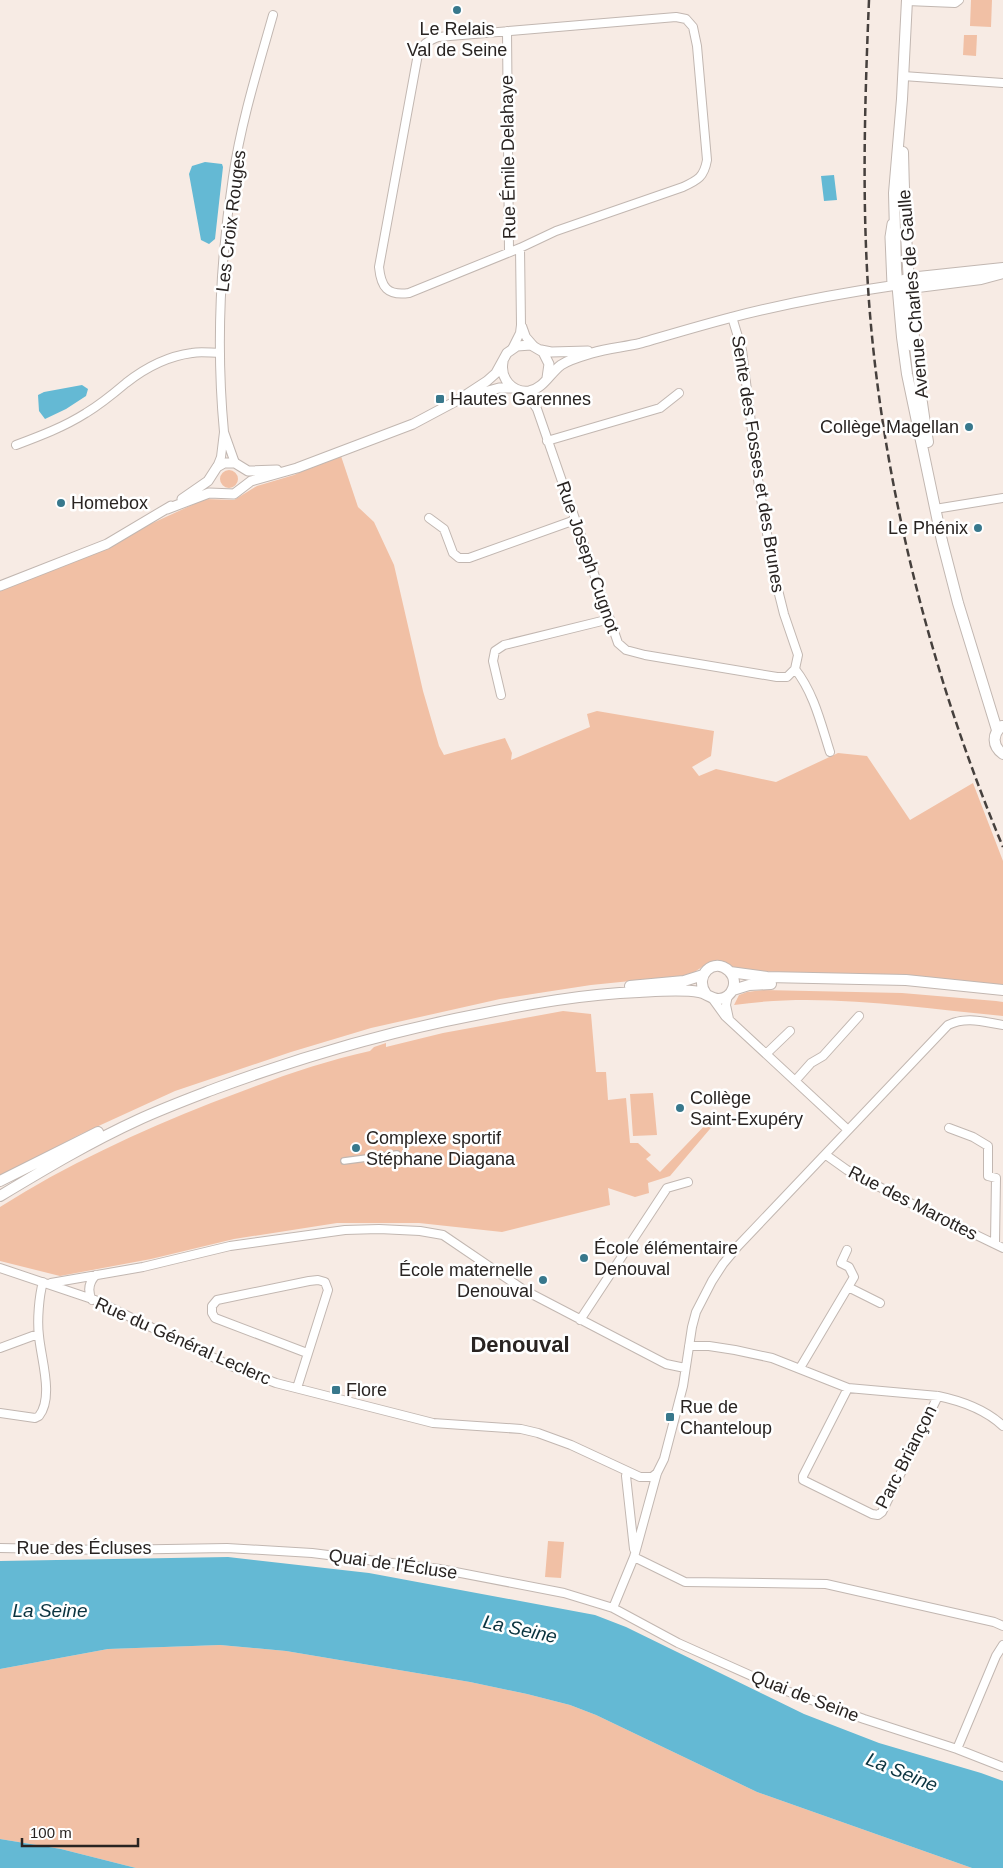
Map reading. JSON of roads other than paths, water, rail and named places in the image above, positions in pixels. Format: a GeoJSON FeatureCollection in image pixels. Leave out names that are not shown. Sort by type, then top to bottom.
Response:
{"type":"FeatureCollection","features":[{"type":"Feature","properties":{"kind":"main road","name":"Avenue Charles de Gaulle"},"geometry":{"type":"LineString","coordinates":[[907,1],[902,99],[894,186],[894,233],[902,284],[907,374],[958,603],[1000,728],[994,742],[1003,754]]}},
{"type":"Feature","properties":{"kind":"main road","name":"Avenue Charles de Gaulle"},"geometry":{"type":"LineString","coordinates":[[902,99],[904,200],[908,261],[902,284],[912,314],[917,363],[938,508],[994,702],[1003,716]]}},
{"type":"Feature","properties":{"kind":"main road"},"geometry":{"type":"LineString","coordinates":[[908,261],[918,270],[932,276]]}},
{"type":"Feature","properties":{"kind":"main road"},"geometry":{"type":"LineString","coordinates":[[902,284],[932,276],[1003,268]]}},
{"type":"Feature","properties":{"kind":"main road"},"geometry":{"type":"LineString","coordinates":[[902,284],[923,286],[984,278],[1003,273]]}},
{"type":"Feature","properties":{"kind":"main road"},"geometry":{"type":"LineString","coordinates":[[912,314],[917,297],[923,286]]}},
{"type":"Feature","properties":{"kind":"main road"},"geometry":{"type":"LineString","coordinates":[[0,1181],[86,1138],[167,1102],[239,1074],[333,1044],[402,1026],[476,1009],[553,996],[684,980],[703,975],[710,968],[717,966],[724,967],[730,972],[734,980],[730,993]]}},
{"type":"Feature","properties":{"kind":"main road"},"geometry":{"type":"LineString","coordinates":[[730,972],[767,978],[906,980],[1003,990]]}},
{"type":"Feature","properties":{"kind":"main road"},"geometry":{"type":"LineString","coordinates":[[703,975],[701,985],[709,996]]}},
{"type":"Feature","properties":{"kind":"main road"},"geometry":{"type":"LineString","coordinates":[[0,1196],[83,1147],[140,1119],[237,1081],[343,1046],[451,1020],[552,1002],[639,992],[693,991],[722,999],[730,993],[756,984],[839,983],[906,985],[1003,995]]}},
{"type":"Feature","properties":{"kind":"street"},"geometry":{"type":"LineString","coordinates":[[907,1],[955,3],[959,0]]}},
{"type":"Feature","properties":{"kind":"street","name":"Les Croix Rouges"},"geometry":{"type":"LineString","coordinates":[[215,471],[222,451],[224,432],[220,321],[233,176],[245,115],[273,15]]}},
{"type":"Feature","properties":{"kind":"street"},"geometry":{"type":"LineString","coordinates":[[676,17],[686,19],[693,27],[697,46],[707,160],[705,170],[698,180],[683,187],[556,231],[520,248],[409,293],[399,294],[391,292],[384,287],[379,267],[420,47],[427,41],[438,37],[507,31],[676,17]]}},
{"type":"Feature","properties":{"kind":"street","name":"Rue Émile Delahaye"},"geometry":{"type":"LineString","coordinates":[[507,31],[509,252]]}},
{"type":"Feature","properties":{"kind":"street"},"geometry":{"type":"LineString","coordinates":[[903,76],[1003,83]]}},
{"type":"Feature","properties":{"kind":"street"},"geometry":{"type":"LineString","coordinates":[[894,209],[890,237],[902,284],[910,340],[917,363]]}},
{"type":"Feature","properties":{"kind":"street"},"geometry":{"type":"LineString","coordinates":[[512,349],[520,333],[521,325],[520,248]]}},
{"type":"Feature","properties":{"kind":"street"},"geometry":{"type":"LineString","coordinates":[[166,510],[206,494],[236,494],[251,481],[297,468],[405,427],[458,400],[490,378],[503,362],[506,354],[523,344],[551,352],[599,351],[634,345],[732,317],[800,302],[902,284]]}},
{"type":"Feature","properties":{"kind":"street","name":"Sente des Fosses et des Brunes"},"geometry":{"type":"LineString","coordinates":[[732,317],[742,350],[759,487],[774,574],[784,614],[798,655],[796,669]]}},
{"type":"Feature","properties":{"kind":"street"},"geometry":{"type":"LineString","coordinates":[[521,325],[526,337],[548,362],[549,370],[544,381]]}},
{"type":"Feature","properties":{"kind":"street"},"geometry":{"type":"LineString","coordinates":[[458,400],[499,388],[531,390],[564,363],[599,351]]}},
{"type":"Feature","properties":{"kind":"street"},"geometry":{"type":"LineString","coordinates":[[16,446],[85,414],[153,365],[194,352],[220,353]]}},
{"type":"Feature","properties":{"kind":"street"},"geometry":{"type":"LineString","coordinates":[[503,362],[504,376],[516,389]]}},
{"type":"Feature","properties":{"kind":"street","name":"Rue Joseph Cugnot"},"geometry":{"type":"LineString","coordinates":[[537,409],[538,395],[544,381]]}},
{"type":"Feature","properties":{"kind":"street","name":"Rue Joseph Cugnot"},"geometry":{"type":"LineString","coordinates":[[516,389],[530,399],[537,409],[618,642],[626,650],[776,677],[787,677],[796,669]]}},
{"type":"Feature","properties":{"kind":"street"},"geometry":{"type":"LineString","coordinates":[[547,441],[660,408],[679,393]]}},
{"type":"Feature","properties":{"kind":"street","name":"Les Croix Rouges"},"geometry":{"type":"LineString","coordinates":[[224,432],[238,466]]}},
{"type":"Feature","properties":{"kind":"street"},"geometry":{"type":"LineString","coordinates":[[0,586],[107,544],[166,510],[205,483],[215,471],[227,462],[252,471],[297,468]]}},
{"type":"Feature","properties":{"kind":"street"},"geometry":{"type":"LineString","coordinates":[[238,466],[245,478],[242,488]]}},
{"type":"Feature","properties":{"kind":"street"},"geometry":{"type":"LineString","coordinates":[[215,471],[214,485],[221,493]]}},
{"type":"Feature","properties":{"kind":"street"},"geometry":{"type":"LineString","coordinates":[[938,508],[1003,498]]}},
{"type":"Feature","properties":{"kind":"street"},"geometry":{"type":"LineString","coordinates":[[429,518],[444,529],[453,553],[459,558],[469,558],[575,520]]}},
{"type":"Feature","properties":{"kind":"street"},"geometry":{"type":"LineString","coordinates":[[501,695],[493,661],[495,651],[504,645],[610,619]]}},
{"type":"Feature","properties":{"kind":"street"},"geometry":{"type":"LineString","coordinates":[[796,669],[816,707],[830,752]]}},
{"type":"Feature","properties":{"kind":"street"},"geometry":{"type":"LineString","coordinates":[[729,1019],[726,1011],[730,993]]}},
{"type":"Feature","properties":{"kind":"street"},"geometry":{"type":"LineString","coordinates":[[709,996],[729,1019],[848,1130]]}},
{"type":"Feature","properties":{"kind":"street"},"geometry":{"type":"LineString","coordinates":[[795,1081],[811,1063],[823,1056],[859,1016]]}},
{"type":"Feature","properties":{"kind":"street"},"geometry":{"type":"LineString","coordinates":[[654,1489],[649,1477],[657,1473],[662,1467],[683,1386],[696,1312],[723,1264],[948,1025],[961,1020],[968,1020],[1003,1026]]}},
{"type":"Feature","properties":{"kind":"street"},"geometry":{"type":"LineString","coordinates":[[766,1054],[790,1031]]}},
{"type":"Feature","properties":{"kind":"street"},"geometry":{"type":"LineString","coordinates":[[949,1128],[973,1137],[988,1146],[988,1176],[996,1178],[995,1243]]}},
{"type":"Feature","properties":{"kind":"street"},"geometry":{"type":"LineString","coordinates":[[344,1161],[397,1154]]}},
{"type":"Feature","properties":{"kind":"street","name":"Rue des Marottes"},"geometry":{"type":"LineString","coordinates":[[826,1155],[847,1170],[1003,1248]]}},
{"type":"Feature","properties":{"kind":"street"},"geometry":{"type":"LineString","coordinates":[[580,1320],[667,1188],[688,1182]]}},
{"type":"Feature","properties":{"kind":"street"},"geometry":{"type":"LineString","coordinates":[[0,1414],[35,1418],[40,1416],[45,1407],[46,1378],[38,1334],[44,1282],[143,1267],[230,1246],[345,1230],[394,1229],[443,1235],[524,1290],[666,1364],[685,1368]]}},
{"type":"Feature","properties":{"kind":"street"},"geometry":{"type":"LineString","coordinates":[[800,1368],[854,1277],[848,1267],[842,1263],[847,1250]]}},
{"type":"Feature","properties":{"kind":"street","name":"Rue du Général Leclerc"},"geometry":{"type":"LineString","coordinates":[[0,1268],[92,1300],[231,1366],[262,1378],[433,1423],[538,1432],[571,1444],[627,1472],[640,1477],[649,1477]]}},
{"type":"Feature","properties":{"kind":"street"},"geometry":{"type":"LineString","coordinates":[[92,1300],[89,1293],[89,1285],[96,1275]]}},
{"type":"Feature","properties":{"kind":"street"},"geometry":{"type":"LineString","coordinates":[[296,1388],[328,1290],[327,1285],[323,1281],[309,1281],[217,1300],[212,1306],[212,1314],[215,1318],[307,1353]]}},
{"type":"Feature","properties":{"kind":"street"},"geometry":{"type":"LineString","coordinates":[[848,1287],[880,1303]]}},
{"type":"Feature","properties":{"kind":"street"},"geometry":{"type":"LineString","coordinates":[[0,1348],[38,1334]]}},
{"type":"Feature","properties":{"kind":"street"},"geometry":{"type":"LineString","coordinates":[[689,1346],[709,1346],[772,1358],[848,1388],[938,1396],[961,1402],[987,1413],[1003,1426]]}},
{"type":"Feature","properties":{"kind":"street","name":"Parc Briançon"},"geometry":{"type":"LineString","coordinates":[[848,1388],[803,1476],[803,1480],[872,1514],[878,1515],[882,1512],[938,1396]]}},
{"type":"Feature","properties":{"kind":"street"},"geometry":{"type":"LineString","coordinates":[[627,1472],[634,1553]]}},
{"type":"Feature","properties":{"kind":"street"},"geometry":{"type":"LineString","coordinates":[[613,1608],[634,1553],[654,1489],[657,1473]]}},
{"type":"Feature","properties":{"kind":"street","name":"Rue des Écluses"},"geometry":{"type":"LineString","coordinates":[[0,1548],[107,1550],[168,1548]]}},
{"type":"Feature","properties":{"kind":"street","name":"Quai de l'Écluse"},"geometry":{"type":"LineString","coordinates":[[168,1548],[227,1548],[312,1553],[440,1569],[564,1593],[613,1608]]}},
{"type":"Feature","properties":{"kind":"street"},"geometry":{"type":"LineString","coordinates":[[634,1553],[686,1582],[826,1584],[994,1622],[1003,1626]]}},
{"type":"Feature","properties":{"kind":"street","name":"Quai de Seine"},"geometry":{"type":"LineString","coordinates":[[613,1608],[678,1643],[781,1689],[864,1719],[957,1749],[1003,1767]]}},
{"type":"Feature","properties":{"kind":"street"},"geometry":{"type":"LineString","coordinates":[[957,1749],[996,1656],[1003,1645]]}},
{"type":"Feature","properties":{"kind":"water"},"geometry":{"type":"Polygon","coordinates":[[[205,162],[222,164],[223,167],[215,239],[209,244],[201,240],[189,174],[192,166],[205,162]]]}},
{"type":"Feature","properties":{"kind":"water"},"geometry":{"type":"Polygon","coordinates":[[[834,175],[837,200],[824,201],[821,176],[834,175]]]}},
{"type":"Feature","properties":{"kind":"water"},"geometry":{"type":"Polygon","coordinates":[[[82,385],[88,389],[86,396],[66,409],[45,419],[39,411],[38,395],[44,392],[82,385]]]}},
{"type":"Feature","properties":{"kind":"water","name":"La Seine"},"geometry":{"type":"Polygon","coordinates":[[[228,1557],[369,1573],[595,1615],[626,1627],[804,1714],[879,1743],[1003,1781],[1003,1868],[972,1868],[757,1792],[596,1715],[570,1705],[470,1682],[286,1651],[220,1645],[108,1649],[0,1669],[0,1561],[228,1557]]]}},
{"type":"Feature","properties":{"kind":"water"},"geometry":{"type":"Polygon","coordinates":[[[0,1839],[61,1849],[136,1868],[0,1868],[0,1839]]]}},
{"type":"Feature","properties":{"kind":"railway"},"geometry":{"type":"LineString","coordinates":[[869,0],[865,144],[866,251],[874,358],[884,429],[897,501],[931,643],[953,713],[1003,847]]}},
{"type":"Feature","properties":{"kind":"place","name":"Le Relais Val de Seine"},"geometry":{"type":"Point","coordinates":[457,10]}},
{"type":"Feature","properties":{"kind":"place","name":"Hautes Garennes"},"geometry":{"type":"Point","coordinates":[440,399]}},
{"type":"Feature","properties":{"kind":"place","name":"Collège Magellan"},"geometry":{"type":"Point","coordinates":[969,427]}},
{"type":"Feature","properties":{"kind":"place","name":"Homebox"},"geometry":{"type":"Point","coordinates":[61,503]}},
{"type":"Feature","properties":{"kind":"place","name":"Le Phénix"},"geometry":{"type":"Point","coordinates":[978,528]}},
{"type":"Feature","properties":{"kind":"place","name":"Collège Saint-Exupéry"},"geometry":{"type":"Point","coordinates":[680,1108]}},
{"type":"Feature","properties":{"kind":"place","name":"Complexe sportif Stéphane Diagana"},"geometry":{"type":"Point","coordinates":[356,1148]}},
{"type":"Feature","properties":{"kind":"place","name":"École élémentaire Denouval"},"geometry":{"type":"Point","coordinates":[584,1258]}},
{"type":"Feature","properties":{"kind":"place","name":"École maternelle Denouval"},"geometry":{"type":"Point","coordinates":[543,1280]}},
{"type":"Feature","properties":{"kind":"place","name":"Flore"},"geometry":{"type":"Point","coordinates":[336,1390]}},
{"type":"Feature","properties":{"kind":"place","name":"Rue de Chanteloup"},"geometry":{"type":"Point","coordinates":[670,1417]}},
{"type":"Feature","properties":{"kind":"district","name":"Denouval"},"geometry":{"type":"Point","coordinates":[520,1344]}}]}
